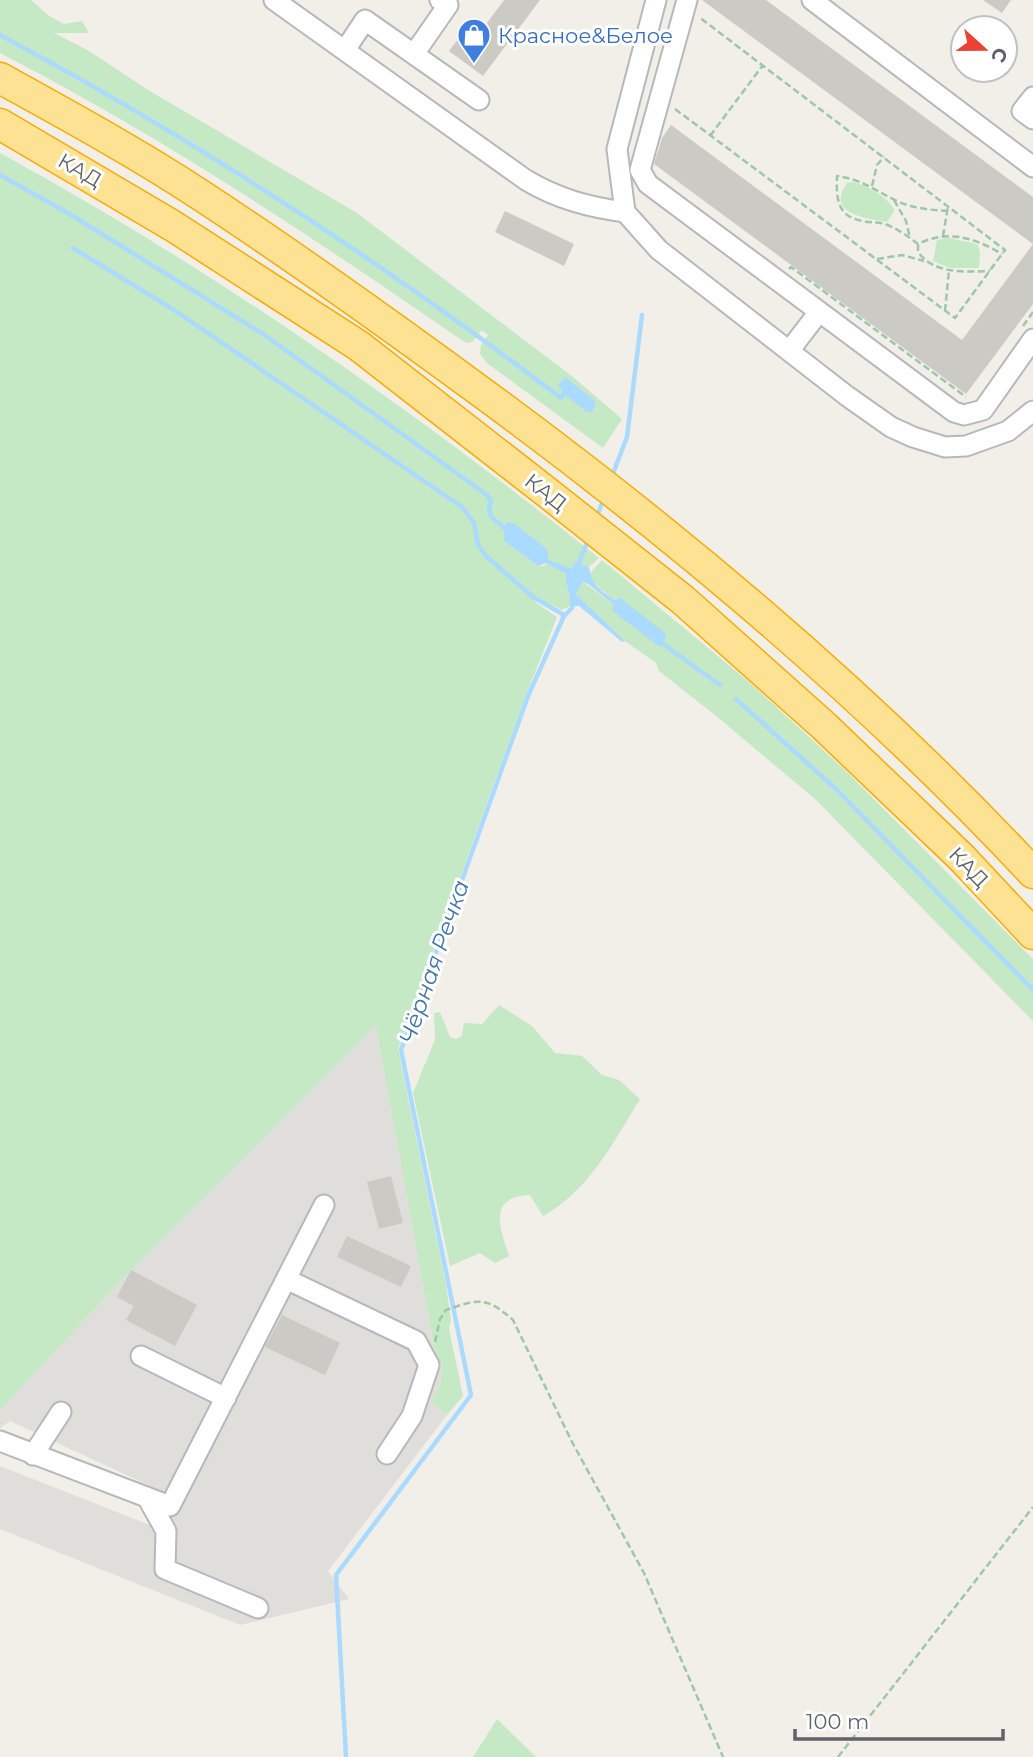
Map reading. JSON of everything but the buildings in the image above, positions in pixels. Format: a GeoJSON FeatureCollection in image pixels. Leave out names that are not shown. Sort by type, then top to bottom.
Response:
{"type":"FeatureCollection","features":[{"type":"Feature","properties":{"kind":"highway","name":"КАД"},"geometry":{"type":"LineString","coordinates":[[0,78],[105,136],[198,193],[377,316],[567,455],[710,569],[849,692],[990,827],[1033,873]]}},
{"type":"Feature","properties":{"kind":"highway","name":"КАД"},"geometry":{"type":"LineString","coordinates":[[0,124],[173,226],[359,346],[544,490],[683,600],[824,726],[962,859],[1033,934]]}},
{"type":"Feature","properties":{"kind":"street"},"geometry":{"type":"LineString","coordinates":[[414,54],[448,5],[440,0]]}},
{"type":"Feature","properties":{"kind":"street"},"geometry":{"type":"LineString","coordinates":[[656,0],[617,149],[625,212],[659,250],[891,426],[914,437],[945,447],[966,446],[1008,431],[1033,411]]}},
{"type":"Feature","properties":{"kind":"street"},"geometry":{"type":"LineString","coordinates":[[812,0],[1033,167]]}},
{"type":"Feature","properties":{"kind":"street"},"geometry":{"type":"LineString","coordinates":[[686,3],[640,170],[648,184],[954,412],[964,415],[983,410],[1025,336]]}},
{"type":"Feature","properties":{"kind":"street"},"geometry":{"type":"LineString","coordinates":[[281,7],[549,193],[570,202],[625,212]]}},
{"type":"Feature","properties":{"kind":"street"},"geometry":{"type":"LineString","coordinates":[[345,50],[365,20],[480,100]]}},
{"type":"Feature","properties":{"kind":"street"},"geometry":{"type":"LineString","coordinates":[[1033,97],[1023,111],[1033,119]]}},
{"type":"Feature","properties":{"kind":"street"},"geometry":{"type":"LineString","coordinates":[[789,351],[820,312]]}},
{"type":"Feature","properties":{"kind":"street"},"geometry":{"type":"LineString","coordinates":[[0,1441],[170,1506],[324,1205]]}},
{"type":"Feature","properties":{"kind":"street"},"geometry":{"type":"LineString","coordinates":[[286,1279],[416,1341],[429,1365],[412,1416],[387,1454]]}},
{"type":"Feature","properties":{"kind":"street"},"geometry":{"type":"LineString","coordinates":[[141,1356],[226,1398]]}},
{"type":"Feature","properties":{"kind":"street"},"geometry":{"type":"LineString","coordinates":[[33,1455],[61,1412]]}},
{"type":"Feature","properties":{"kind":"street"},"geometry":{"type":"LineString","coordinates":[[146,1497],[166,1531],[165,1569],[258,1608]]}},
{"type":"Feature","properties":{"kind":"path"},"geometry":{"type":"LineString","coordinates":[[660,98],[955,318],[1005,250],[948,209],[686,3]]}},
{"type":"Feature","properties":{"kind":"path"},"geometry":{"type":"LineString","coordinates":[[710,136],[763,65]]}},
{"type":"Feature","properties":{"kind":"path"},"geometry":{"type":"LineString","coordinates":[[872,186],[877,165],[884,157]]}},
{"type":"Feature","properties":{"kind":"path"},"geometry":{"type":"LineString","coordinates":[[918,243],[882,223],[855,220],[844,214],[836,196],[837,176],[855,179],[913,207],[948,209]]}},
{"type":"Feature","properties":{"kind":"path"},"geometry":{"type":"LineString","coordinates":[[894,200],[906,221],[910,237]]}},
{"type":"Feature","properties":{"kind":"path"},"geometry":{"type":"LineString","coordinates":[[943,236],[948,209]]}},
{"type":"Feature","properties":{"kind":"path"},"geometry":{"type":"LineString","coordinates":[[918,243],[943,236],[972,239],[1002,254]]}},
{"type":"Feature","properties":{"kind":"path"},"geometry":{"type":"LineString","coordinates":[[918,243],[918,251],[924,261]]}},
{"type":"Feature","properties":{"kind":"path"},"geometry":{"type":"LineString","coordinates":[[877,259],[902,255],[949,270],[990,271]]}},
{"type":"Feature","properties":{"kind":"path"},"geometry":{"type":"LineString","coordinates":[[791,267],[969,399]]}},
{"type":"Feature","properties":{"kind":"path"},"geometry":{"type":"LineString","coordinates":[[945,310],[949,270]]}},
{"type":"Feature","properties":{"kind":"path"},"geometry":{"type":"LineString","coordinates":[[1025,336],[1033,312]]}},
{"type":"Feature","properties":{"kind":"path"},"geometry":{"type":"LineString","coordinates":[[429,1365],[440,1320],[446,1310],[473,1300],[497,1305],[513,1320],[572,1442],[644,1573],[723,1757]]}},
{"type":"Feature","properties":{"kind":"path"},"geometry":{"type":"LineString","coordinates":[[838,1757],[1033,1507]]}},
{"type":"Feature","properties":{"kind":"shaded area"},"geometry":{"type":"Polygon","coordinates":[[[376,1024],[437,1362],[442,1363],[440,1386],[430,1402],[447,1415],[328,1571],[349,1599],[240,1625],[0,1529],[0,1466],[155,1527],[163,1492],[10,1421],[0,1428],[0,1410],[131,1270],[376,1024]]]}},
{"type":"Feature","properties":{"kind":"green space"},"geometry":{"type":"Polygon","coordinates":[[[0,0],[31,0],[49,16],[64,24],[82,21],[89,33],[54,33],[89,51],[148,90],[357,213],[573,377],[622,419],[603,448],[488,364],[480,354],[481,345],[488,335],[482,330],[472,342],[467,343],[460,339],[234,188],[119,118],[0,53],[0,0]]]}},
{"type":"Feature","properties":{"kind":"green space"},"geometry":{"type":"Polygon","coordinates":[[[0,153],[156,244],[308,342],[456,448],[599,558],[589,567],[574,562],[572,570],[562,567],[536,550],[506,522],[504,541],[538,566],[545,566],[546,563],[567,574],[570,606],[562,610],[538,598],[535,602],[557,617],[527,692],[398,1049],[446,1285],[451,1320],[449,1329],[463,1396],[447,1415],[430,1402],[440,1386],[442,1364],[437,1362],[376,1025],[131,1270],[0,1410],[0,153]]]}},
{"type":"Feature","properties":{"kind":"green space"},"geometry":{"type":"Polygon","coordinates":[[[854,182],[887,200],[895,210],[887,222],[859,216],[844,208],[841,202],[842,193],[847,183],[854,182]]]}},
{"type":"Feature","properties":{"kind":"green space"},"geometry":{"type":"Polygon","coordinates":[[[949,238],[977,244],[980,252],[979,268],[950,268],[933,261],[937,240],[949,238]]]}},
{"type":"Feature","properties":{"kind":"green space"},"geometry":{"type":"Polygon","coordinates":[[[602,560],[749,682],[845,770],[1033,959],[1033,1021],[815,799],[659,671],[656,663],[625,641],[576,594],[583,582],[614,605],[621,598],[615,600],[590,578],[591,572],[602,560]]]}},
{"type":"Feature","properties":{"kind":"green space"},"geometry":{"type":"Polygon","coordinates":[[[499,1005],[532,1026],[555,1053],[582,1056],[602,1075],[619,1080],[640,1099],[599,1164],[559,1206],[543,1216],[530,1195],[507,1201],[502,1208],[500,1225],[509,1256],[495,1263],[480,1253],[450,1266],[413,1093],[435,1040],[434,1013],[440,1012],[450,1037],[456,1039],[462,1036],[464,1023],[482,1024],[499,1005]]]}},
{"type":"Feature","properties":{"kind":"green space"},"geometry":{"type":"Polygon","coordinates":[[[497,1719],[536,1757],[473,1757],[497,1719]]]}},
{"type":"Feature","properties":{"kind":"water"},"geometry":{"type":"Polygon","coordinates":[[[565,377],[593,399],[596,404],[592,412],[587,412],[566,396],[558,386],[565,377]]]}},
{"type":"Feature","properties":{"kind":"water"},"geometry":{"type":"Polygon","coordinates":[[[506,522],[515,524],[547,549],[549,560],[572,569],[574,562],[589,567],[592,579],[600,590],[615,600],[620,598],[664,632],[666,637],[660,647],[615,613],[612,609],[614,605],[588,584],[583,582],[576,594],[625,641],[622,642],[579,606],[570,606],[566,574],[546,563],[538,566],[504,541],[506,522]]]}},
{"type":"Feature","properties":{"kind":"waterway"},"geometry":{"type":"LineString","coordinates":[[0,35],[146,117],[288,205],[426,299],[561,398],[564,393]]}},
{"type":"Feature","properties":{"kind":"waterway"},"geometry":{"type":"LineString","coordinates":[[0,175],[68,213],[263,334],[487,495],[491,501],[490,514],[504,528]]}},
{"type":"Feature","properties":{"kind":"waterway"},"geometry":{"type":"LineString","coordinates":[[73,248],[174,310],[462,507],[474,523],[478,545],[486,556],[533,597],[564,615]]}},
{"type":"Feature","properties":{"kind":"waterway","name":"Чёрная Речка"},"geometry":{"type":"LineString","coordinates":[[612,476],[627,437],[642,315]]}},
{"type":"Feature","properties":{"kind":"waterway","name":"Чёрная Речка"},"geometry":{"type":"LineString","coordinates":[[596,519],[604,498]]}},
{"type":"Feature","properties":{"kind":"waterway","name":"Чёрная Речка"},"geometry":{"type":"LineString","coordinates":[[577,568],[588,540]]}},
{"type":"Feature","properties":{"kind":"waterway","name":"Чёрная Речка"},"geometry":{"type":"LineString","coordinates":[[346,1757],[336,1575],[471,1395],[401,1050],[528,696],[573,601]]}},
{"type":"Feature","properties":{"kind":"waterway"},"geometry":{"type":"LineString","coordinates":[[663,644],[720,685]]}},
{"type":"Feature","properties":{"kind":"waterway"},"geometry":{"type":"LineString","coordinates":[[736,699],[836,789],[1033,990]]}},
{"type":"Feature","properties":{"kind":"place","name":"Красное&Белое"},"geometry":{"type":"Point","coordinates":[474,65]}}]}
